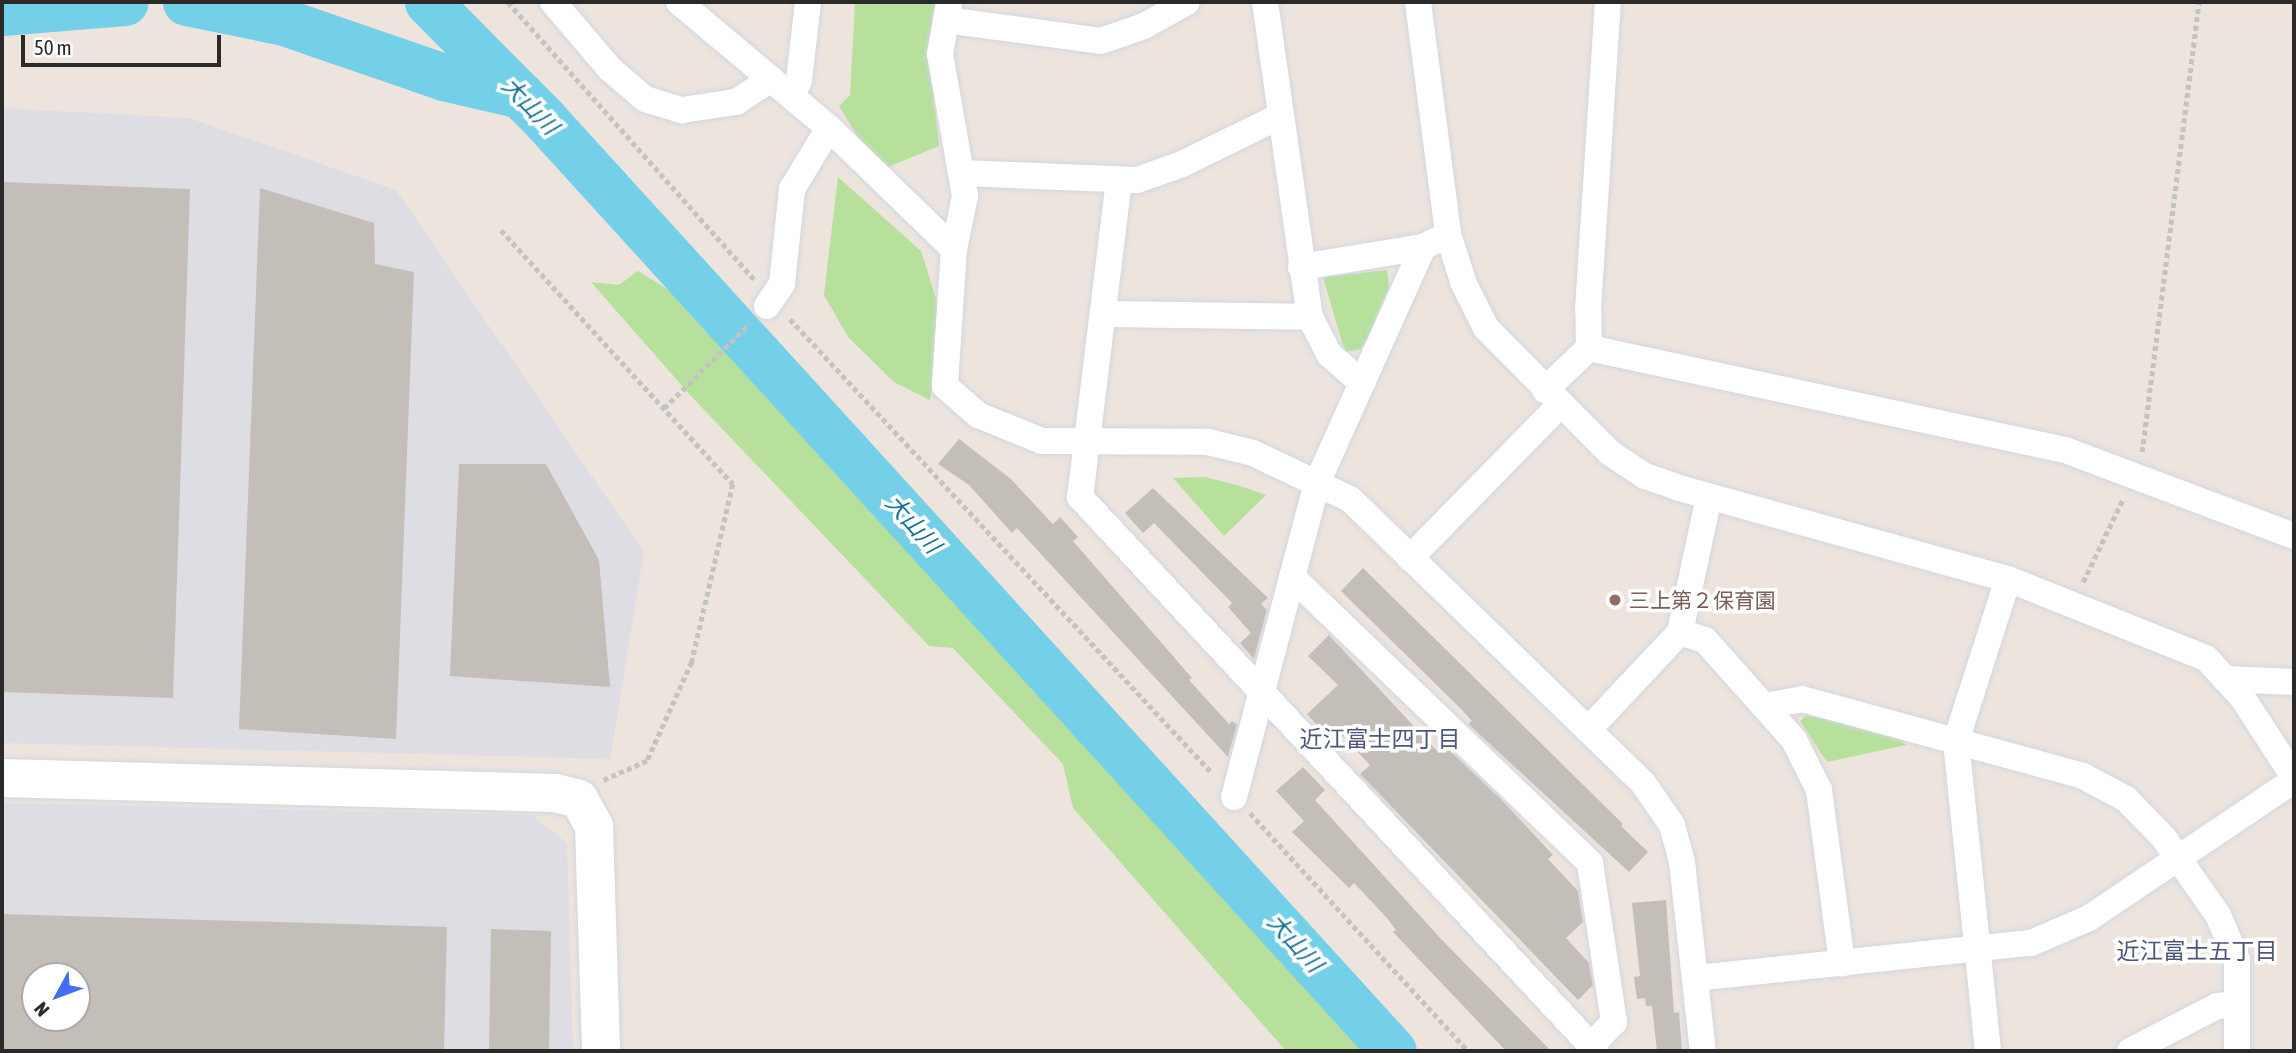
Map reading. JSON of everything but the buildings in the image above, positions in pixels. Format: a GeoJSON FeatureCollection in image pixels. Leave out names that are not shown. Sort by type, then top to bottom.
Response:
{"type":"FeatureCollection","features":[{"type":"Feature","properties":{"kind":"street"},"geometry":{"type":"LineString","coordinates":[[553,2],[610,69],[645,99],[682,110],[736,102],[771,79]]}},
{"type":"Feature","properties":{"kind":"street"},"geometry":{"type":"LineString","coordinates":[[679,2],[829,128],[954,249]]}},
{"type":"Feature","properties":{"kind":"street"},"geometry":{"type":"LineString","coordinates":[[792,96],[799,80],[808,2]]}},
{"type":"Feature","properties":{"kind":"street"},"geometry":{"type":"LineString","coordinates":[[1187,2],[1144,26],[1101,41],[947,11],[940,54],[965,196],[954,249],[945,386],[978,415],[1042,441],[1208,442],[1254,453],[1350,499],[1643,783],[1672,825],[1682,862],[1703,1051]]}},
{"type":"Feature","properties":{"kind":"street"},"geometry":{"type":"LineString","coordinates":[[1265,2],[1310,317],[1329,354],[1362,383]]}},
{"type":"Feature","properties":{"kind":"street"},"geometry":{"type":"LineString","coordinates":[[1418,2],[1448,234],[1464,284],[1486,328],[1610,453],[1645,476],[1709,497],[2008,579],[2206,658],[2225,679],[2294,778],[2089,918],[2031,943],[1696,978]]}},
{"type":"Feature","properties":{"kind":"street"},"geometry":{"type":"LineString","coordinates":[[1410,558],[1552,397],[1589,348],[1608,2]]}},
{"type":"Feature","properties":{"kind":"street"},"geometry":{"type":"LineString","coordinates":[[961,173],[1137,180],[1182,164],[1280,116]]}},
{"type":"Feature","properties":{"kind":"street"},"geometry":{"type":"LineString","coordinates":[[769,302],[782,284],[792,189],[829,128]]}},
{"type":"Feature","properties":{"kind":"street"},"geometry":{"type":"LineString","coordinates":[[1119,180],[1080,497],[1593,1049],[1614,1021],[1590,863],[1292,577]]}},
{"type":"Feature","properties":{"kind":"street"},"geometry":{"type":"LineString","coordinates":[[1301,267],[1423,247],[1448,234]]}},
{"type":"Feature","properties":{"kind":"street"},"geometry":{"type":"LineString","coordinates":[[1234,797],[1317,484],[1423,247]]}},
{"type":"Feature","properties":{"kind":"street"},"geometry":{"type":"LineString","coordinates":[[1103,314],[1310,317]]}},
{"type":"Feature","properties":{"kind":"street"},"geometry":{"type":"LineString","coordinates":[[1589,348],[2065,450],[2294,536]]}},
{"type":"Feature","properties":{"kind":"street"},"geometry":{"type":"LineString","coordinates":[[1588,730],[1680,632],[1709,497]]}},
{"type":"Feature","properties":{"kind":"street"},"geometry":{"type":"LineString","coordinates":[[1988,1051],[1956,741],[2008,579]]}},
{"type":"Feature","properties":{"kind":"street"},"geometry":{"type":"LineString","coordinates":[[1680,632],[1705,640],[1794,740],[1819,790],[1842,962]]}},
{"type":"Feature","properties":{"kind":"street"},"geometry":{"type":"LineString","coordinates":[[2225,679],[2294,682]]}},
{"type":"Feature","properties":{"kind":"street"},"geometry":{"type":"LineString","coordinates":[[1764,706],[1802,699],[2083,776],[2126,799],[2178,858],[2218,915],[2237,960],[2237,1051]]}},
{"type":"Feature","properties":{"kind":"street"},"geometry":{"type":"LineString","coordinates":[[2,778],[555,793],[579,799],[594,826],[601,1051]]}},
{"type":"Feature","properties":{"kind":"street"},"geometry":{"type":"LineString","coordinates":[[2130,1051],[2217,1006],[2237,1004]]}},
{"type":"Feature","properties":{"kind":"path"},"geometry":{"type":"LineString","coordinates":[[508,2],[769,302],[1234,797],[1468,1051]]}},
{"type":"Feature","properties":{"kind":"path"},"geometry":{"type":"LineString","coordinates":[[2072,604],[2141,462],[2199,2]]}},
{"type":"Feature","properties":{"kind":"path"},"geometry":{"type":"LineString","coordinates":[[501,230],[733,484],[692,662],[647,761],[611,773],[579,799]]}},
{"type":"Feature","properties":{"kind":"path"},"geometry":{"type":"LineString","coordinates":[[664,408],[769,302]]}},
{"type":"Feature","properties":{"kind":"shaded area"},"geometry":{"type":"Polygon","coordinates":[[[2,108],[189,118],[396,190],[644,552],[610,759],[2,743],[2,108]]]}},
{"type":"Feature","properties":{"kind":"shaded area"},"geometry":{"type":"Polygon","coordinates":[[[2,803],[532,815],[567,843],[573,1051],[2,1051],[2,803]]]}},
{"type":"Feature","properties":{"kind":"green space"},"geometry":{"type":"Polygon","coordinates":[[[855,2],[941,2],[934,97],[939,146],[888,167],[859,139],[839,106],[850,95],[855,2]]]}},
{"type":"Feature","properties":{"kind":"green space"},"geometry":{"type":"Polygon","coordinates":[[[838,177],[921,251],[942,318],[930,400],[894,382],[848,337],[824,295],[838,177]]]}},
{"type":"Feature","properties":{"kind":"green space"},"geometry":{"type":"Polygon","coordinates":[[[1387,270],[1389,287],[1367,341],[1361,349],[1345,352],[1323,277],[1387,270]]]}},
{"type":"Feature","properties":{"kind":"green space"},"geometry":{"type":"Polygon","coordinates":[[[638,271],[767,351],[1416,1051],[1286,1051],[1073,808],[1063,764],[953,648],[929,646],[691,396],[591,282],[619,285],[638,271]]]}},
{"type":"Feature","properties":{"kind":"green space"},"geometry":{"type":"Polygon","coordinates":[[[1205,477],[1266,495],[1224,536],[1173,478],[1205,477]]]}},
{"type":"Feature","properties":{"kind":"green space"},"geometry":{"type":"Polygon","coordinates":[[[1807,715],[1894,734],[1906,745],[1827,762],[1800,721],[1807,715]]]}},
{"type":"Feature","properties":{"kind":"waterway"},"geometry":{"type":"LineString","coordinates":[[2,12],[125,2]]}},
{"type":"Feature","properties":{"kind":"waterway"},"geometry":{"type":"LineString","coordinates":[[186,2],[284,22],[444,77],[521,95]]}},
{"type":"Feature","properties":{"kind":"waterway","name":"大山川"},"geometry":{"type":"LineString","coordinates":[[428,2],[545,120],[1393,1051]]}},
{"type":"Feature","properties":{"kind":"place","name":"三上第２保育園"},"geometry":{"type":"Point","coordinates":[1615,600]}},
{"type":"Feature","properties":{"kind":"district","name":"近江富士四丁目"},"geometry":{"type":"Point","coordinates":[1380,739]}},
{"type":"Feature","properties":{"kind":"district","name":"近江富士五丁目"},"geometry":{"type":"Point","coordinates":[2197,951]}}]}
